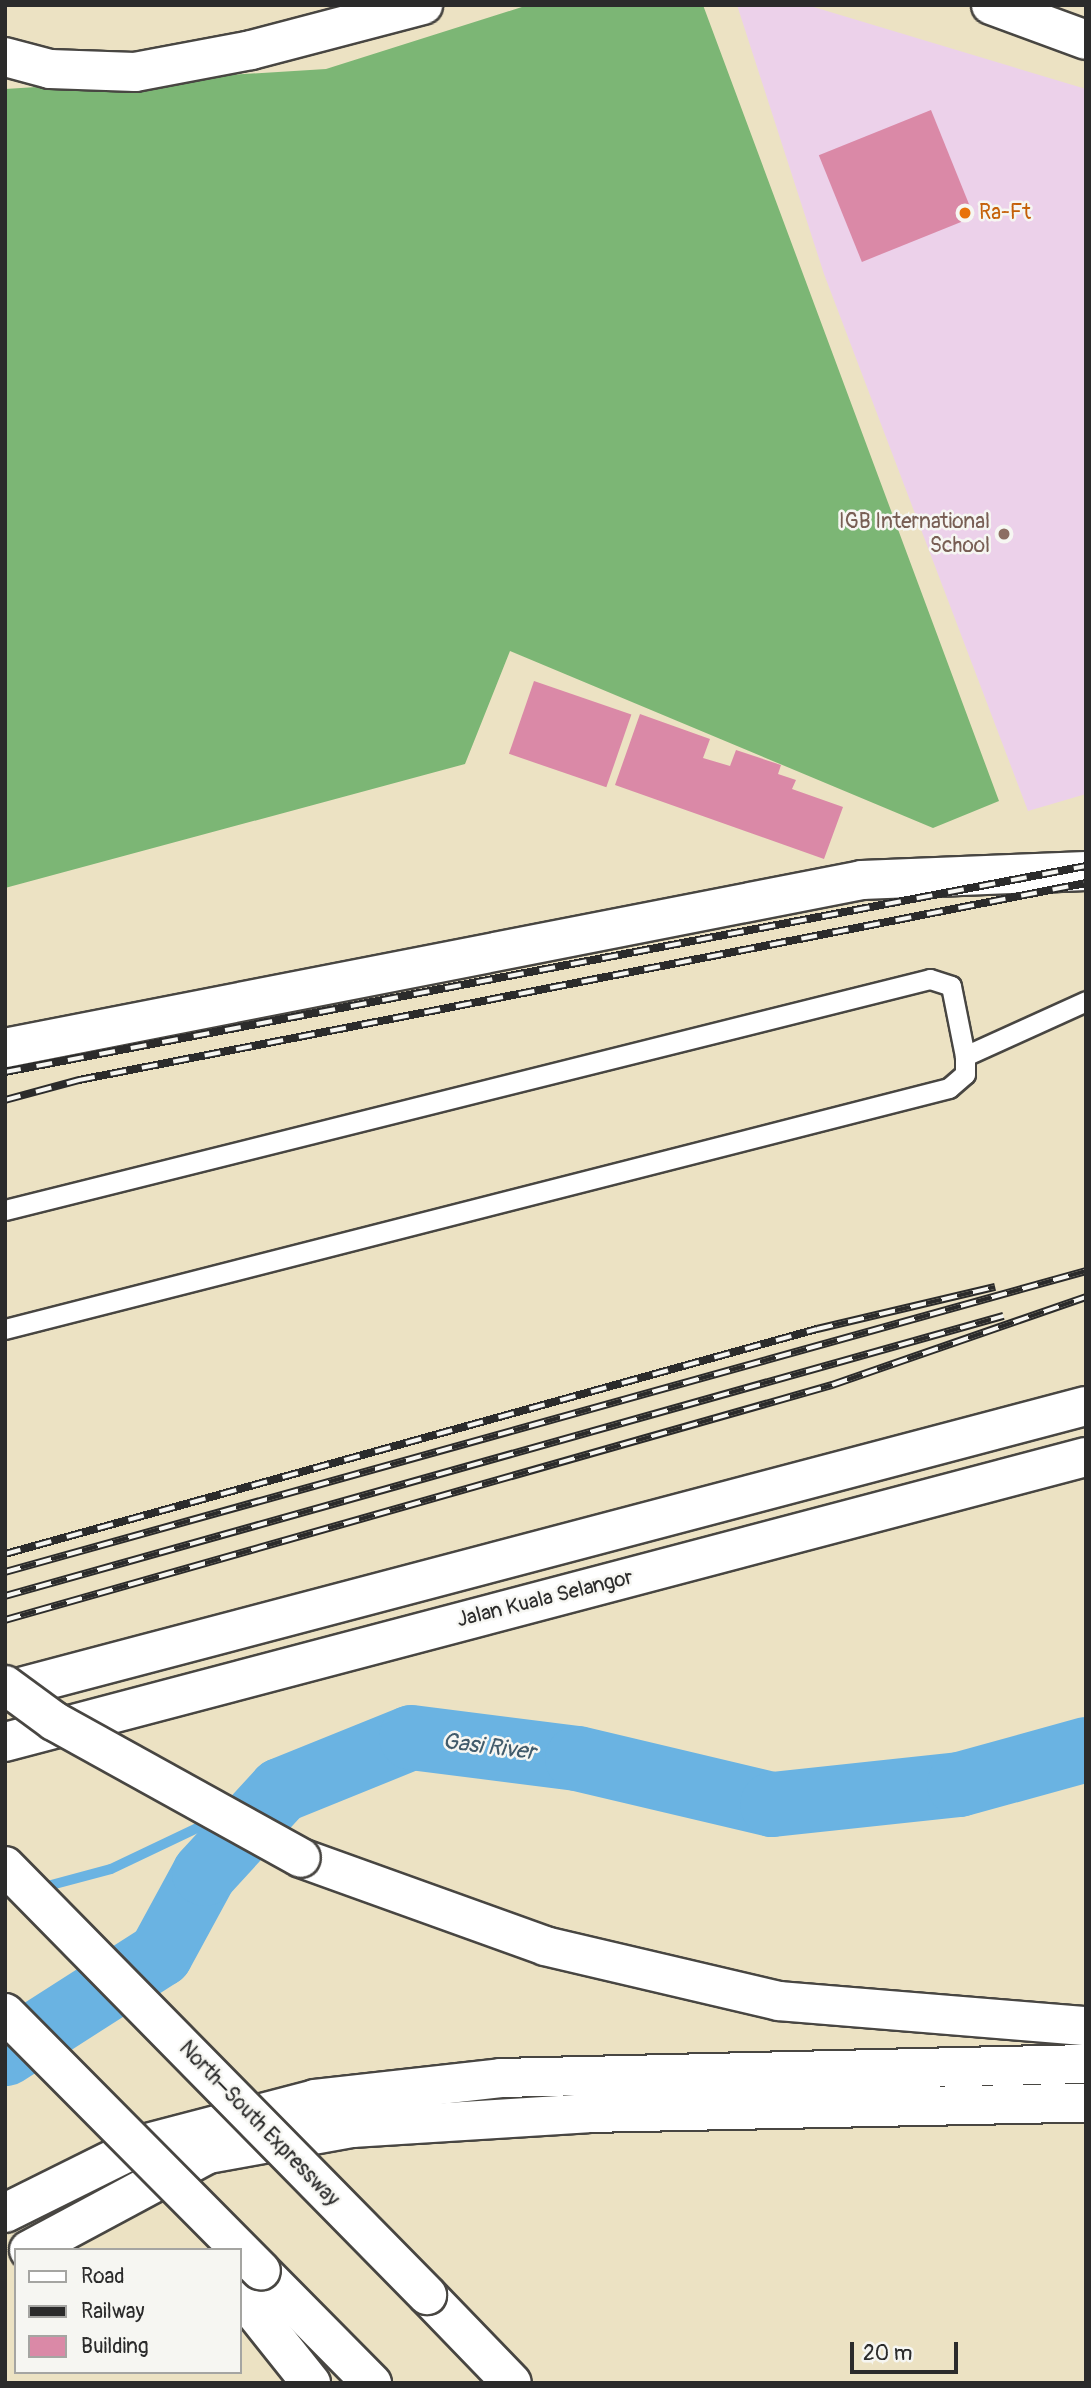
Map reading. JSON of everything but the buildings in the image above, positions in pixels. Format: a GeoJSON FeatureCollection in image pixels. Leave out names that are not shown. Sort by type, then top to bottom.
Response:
{"type":"FeatureCollection","features":[{"type":"Feature","properties":{"kind":"main road"},"geometry":{"type":"LineString","coordinates":[[5,57],[50,69],[135,72],[251,50],[423,5]]}},
{"type":"Feature","properties":{"kind":"main road"},"geometry":{"type":"LineString","coordinates":[[991,5],[1086,40]]}},
{"type":"Feature","properties":{"kind":"main road"},"geometry":{"type":"LineString","coordinates":[[5,1048],[862,880],[1086,871]]}},
{"type":"Feature","properties":{"kind":"main road"},"geometry":{"type":"LineString","coordinates":[[5,1691],[1086,1406]]}},
{"type":"Feature","properties":{"kind":"main road","name":"Jalan Kuala Selangor"},"geometry":{"type":"LineString","coordinates":[[5,1742],[1086,1457]]}},
{"type":"Feature","properties":{"kind":"main road"},"geometry":{"type":"LineString","coordinates":[[5,1685],[54,1721],[301,1858],[545,1946],[779,2001],[1086,2026]]}},
{"type":"Feature","properties":{"kind":"main road","name":"North–South Expressway"},"geometry":{"type":"LineString","coordinates":[[5,1866],[512,2383]]}},
{"type":"Feature","properties":{"kind":"main road"},"geometry":{"type":"LineString","coordinates":[[5,2012],[76,2084],[214,2248]]}},
{"type":"Feature","properties":{"kind":"main road"},"geometry":{"type":"LineString","coordinates":[[5,2213],[144,2144],[315,2099],[501,2078],[1086,2064]]}},
{"type":"Feature","properties":{"kind":"main road"},"geometry":{"type":"LineString","coordinates":[[76,2084],[203,2248]]}},
{"type":"Feature","properties":{"kind":"main road"},"geometry":{"type":"LineString","coordinates":[[33,2248],[208,2154],[352,2128],[588,2113],[1086,2103]]}},
{"type":"Feature","properties":{"kind":"main road"},"geometry":{"type":"LineString","coordinates":[[251,2292],[312,2383]]}},
{"type":"Feature","properties":{"kind":"main road"},"geometry":{"type":"LineString","coordinates":[[251,2292],[372,2383]]}},
{"type":"Feature","properties":{"kind":"lane"},"geometry":{"type":"LineString","coordinates":[[5,1210],[930,979],[951,986],[965,1056],[965,1074],[949,1088],[5,1329]]}},
{"type":"Feature","properties":{"kind":"lane"},"geometry":{"type":"LineString","coordinates":[[965,1056],[1086,1001]]}},
{"type":"Feature","properties":{"kind":"shaded area","name":"IGB International School"},"geometry":{"type":"Polygon","coordinates":[[[737,5],[807,5],[1086,89],[1086,794],[1028,811],[824,274],[737,5]]]}},
{"type":"Feature","properties":{"kind":"green space"},"geometry":{"type":"Polygon","coordinates":[[[703,5],[999,801],[933,828],[510,651],[465,764],[5,888],[5,89],[326,69],[525,6],[703,5]]]}},
{"type":"Feature","properties":{"kind":"waterway","name":"Gasi River"},"geometry":{"type":"LineString","coordinates":[[5,2053],[160,1954],[204,1873],[280,1790],[411,1737],[577,1758],[772,1804],[959,1784],[1086,1749]]}},
{"type":"Feature","properties":{"kind":"waterway"},"geometry":{"type":"LineString","coordinates":[[235,1811],[280,1790]]}},
{"type":"Feature","properties":{"kind":"waterway"},"geometry":{"type":"LineString","coordinates":[[40,1888],[111,1869],[214,1820]]}},
{"type":"Feature","properties":{"kind":"railway"},"geometry":{"type":"LineString","coordinates":[[5,1072],[1086,866]]}},
{"type":"Feature","properties":{"kind":"railway"},"geometry":{"type":"LineString","coordinates":[[5,1100],[79,1080],[1086,883]]}},
{"type":"Feature","properties":{"kind":"railway"},"geometry":{"type":"LineString","coordinates":[[5,1572],[1086,1271]]}},
{"type":"Feature","properties":{"kind":"railway"},"geometry":{"type":"LineString","coordinates":[[5,1554],[817,1329],[995,1287]]}},
{"type":"Feature","properties":{"kind":"railway"},"geometry":{"type":"LineString","coordinates":[[5,1620],[832,1385],[1086,1297]]}},
{"type":"Feature","properties":{"kind":"railway"},"geometry":{"type":"LineString","coordinates":[[5,1596],[1003,1316]]}},
{"type":"Feature","properties":{"kind":"place","name":"Ra-Ft"},"geometry":{"type":"Point","coordinates":[965,213]}},
{"type":"Feature","properties":{"kind":"place","name":"IGB International School"},"geometry":{"type":"Point","coordinates":[1004,534]}}]}
